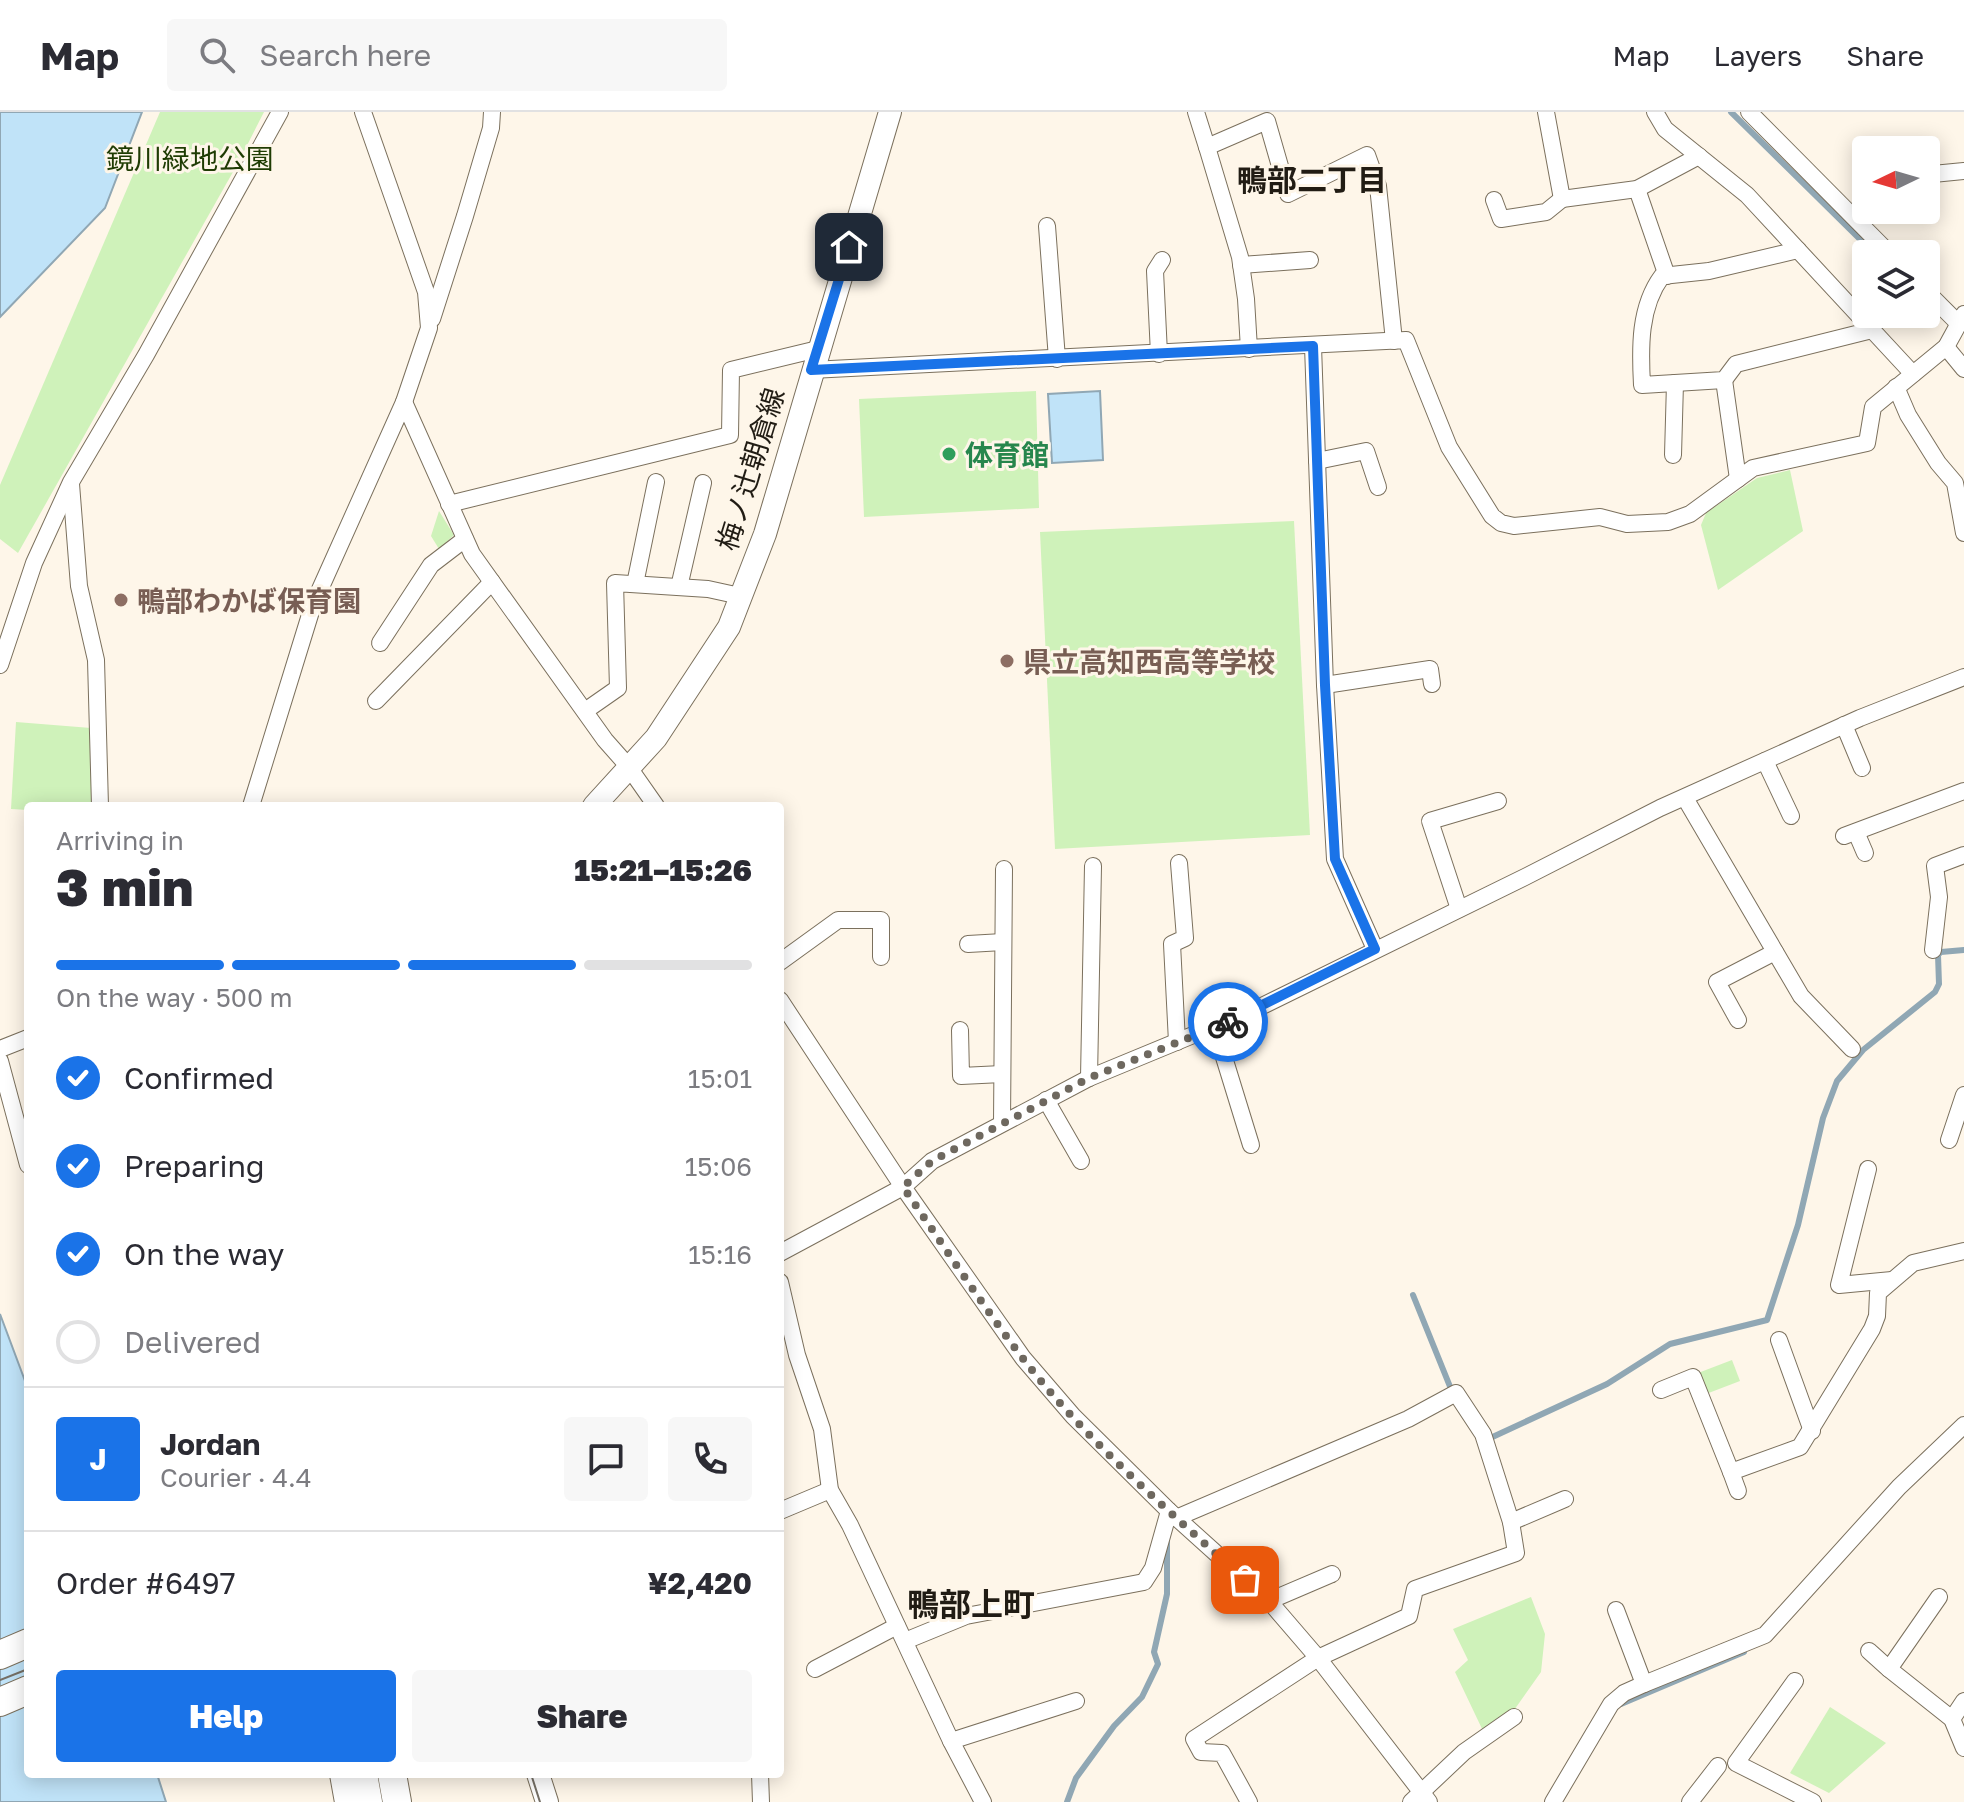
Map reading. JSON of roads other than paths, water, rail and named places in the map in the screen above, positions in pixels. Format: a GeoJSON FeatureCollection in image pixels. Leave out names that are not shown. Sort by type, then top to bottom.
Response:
{"type":"FeatureCollection","features":[{"type":"Feature","properties":{"kind":"highway"},"geometry":{"type":"LineString","coordinates":[[0,1655],[24,1645]]}},
{"type":"Feature","properties":{"kind":"highway"},"geometry":{"type":"LineString","coordinates":[[0,1702],[24,1692]]}},
{"type":"Feature","properties":{"kind":"highway"},"geometry":{"type":"LineString","coordinates":[[345,1778],[349,1802]]}},
{"type":"Feature","properties":{"kind":"highway"},"geometry":{"type":"LineString","coordinates":[[393,1778],[397,1802]]}},
{"type":"Feature","properties":{"kind":"main road","name":"梅ノ辻朝倉線"},"geometry":{"type":"LineString","coordinates":[[597,802],[663,727],[729,627],[765,534],[890,112]]}},
{"type":"Feature","properties":{"kind":"main road"},"geometry":{"type":"LineString","coordinates":[[367,1778],[371,1802]]}},
{"type":"Feature","properties":{"kind":"main road"},"geometry":{"type":"LineString","coordinates":[[539,1778],[547,1802]]}},
{"type":"Feature","properties":{"kind":"street"},"geometry":{"type":"LineString","coordinates":[[0,665],[34,563],[71,482],[146,355],[280,112]]}},
{"type":"Feature","properties":{"kind":"street"},"geometry":{"type":"LineString","coordinates":[[363,112],[426,292],[429,328]]}},
{"type":"Feature","properties":{"kind":"street"},"geometry":{"type":"LineString","coordinates":[[252,802],[313,605],[404,402],[465,216],[491,128],[492,112]]}},
{"type":"Feature","properties":{"kind":"street"},"geometry":{"type":"LineString","coordinates":[[1196,112],[1241,265],[1249,349]]}},
{"type":"Feature","properties":{"kind":"street"},"geometry":{"type":"LineString","coordinates":[[1546,112],[1562,199]]}},
{"type":"Feature","properties":{"kind":"street"},"geometry":{"type":"LineString","coordinates":[[1655,112],[1665,129],[1747,195],[1913,374]]}},
{"type":"Feature","properties":{"kind":"street"},"geometry":{"type":"LineString","coordinates":[[1749,112],[1876,240]]}},
{"type":"Feature","properties":{"kind":"street"},"geometry":{"type":"LineString","coordinates":[[1207,147],[1267,121],[1288,194],[1367,155],[1378,186],[1394,341]]}},
{"type":"Feature","properties":{"kind":"street"},"geometry":{"type":"LineString","coordinates":[[1494,200],[1501,219],[1546,212],[1562,199],[1637,189],[1699,156]]}},
{"type":"Feature","properties":{"kind":"street"},"geometry":{"type":"LineString","coordinates":[[1940,173],[1964,171]]}},
{"type":"Feature","properties":{"kind":"street"},"geometry":{"type":"LineString","coordinates":[[1637,189],[1667,276]]}},
{"type":"Feature","properties":{"kind":"street"},"geometry":{"type":"LineString","coordinates":[[1047,226],[1057,359]]}},
{"type":"Feature","properties":{"kind":"street"},"geometry":{"type":"LineString","coordinates":[[1724,380],[1642,385],[1642,324],[1657,284],[1662,276],[1709,271],[1798,250]]}},
{"type":"Feature","properties":{"kind":"street"},"geometry":{"type":"LineString","coordinates":[[1159,354],[1155,271],[1162,260]]}},
{"type":"Feature","properties":{"kind":"street"},"geometry":{"type":"LineString","coordinates":[[1241,265],[1310,260]]}},
{"type":"Feature","properties":{"kind":"street"},"geometry":{"type":"LineString","coordinates":[[449,504],[730,435],[731,370],[815,360],[1057,359],[1406,340],[1449,447],[1492,516],[1501,523],[1514,526],[1600,517],[1627,524],[1668,522],[1690,514],[1753,468],[1867,443],[1873,407],[1946,347],[1961,319],[1940,302]]}},
{"type":"Feature","properties":{"kind":"street"},"geometry":{"type":"LineString","coordinates":[[1738,479],[1724,380],[1736,364],[1872,330]]}},
{"type":"Feature","properties":{"kind":"street"},"geometry":{"type":"LineString","coordinates":[[1313,346],[1325,685],[1335,859],[1375,949]]}},
{"type":"Feature","properties":{"kind":"street"},"geometry":{"type":"LineString","coordinates":[[1946,347],[1964,369]]}},
{"type":"Feature","properties":{"kind":"street"},"geometry":{"type":"LineString","coordinates":[[1673,455],[1675,383]]}},
{"type":"Feature","properties":{"kind":"street"},"geometry":{"type":"LineString","coordinates":[[1896,387],[1908,415],[1938,463],[1959,478],[1964,533]]}},
{"type":"Feature","properties":{"kind":"street"},"geometry":{"type":"LineString","coordinates":[[404,402],[472,554],[653,802]]}},
{"type":"Feature","properties":{"kind":"street"},"geometry":{"type":"LineString","coordinates":[[1317,461],[1366,451],[1378,487]]}},
{"type":"Feature","properties":{"kind":"street"},"geometry":{"type":"LineString","coordinates":[[71,482],[79,586],[96,660],[100,802]]}},
{"type":"Feature","properties":{"kind":"street"},"geometry":{"type":"LineString","coordinates":[[635,584],[656,482]]}},
{"type":"Feature","properties":{"kind":"street"},"geometry":{"type":"LineString","coordinates":[[679,587],[703,483]]}},
{"type":"Feature","properties":{"kind":"street"},"geometry":{"type":"LineString","coordinates":[[380,643],[431,565],[465,539]]}},
{"type":"Feature","properties":{"kind":"street"},"geometry":{"type":"LineString","coordinates":[[376,701],[492,582]]}},
{"type":"Feature","properties":{"kind":"street"},"geometry":{"type":"LineString","coordinates":[[585,711],[618,688],[615,583],[708,589],[740,596]]}},
{"type":"Feature","properties":{"kind":"street"},"geometry":{"type":"LineString","coordinates":[[1325,685],[1430,669],[1432,684]]}},
{"type":"Feature","properties":{"kind":"street"},"geometry":{"type":"LineString","coordinates":[[784,1251],[903,1187],[932,1161],[1089,1078],[1215,1028],[1660,808],[1844,725],[1964,677]]}},
{"type":"Feature","properties":{"kind":"street"},"geometry":{"type":"LineString","coordinates":[[1844,725],[1862,768]]}},
{"type":"Feature","properties":{"kind":"street"},"geometry":{"type":"LineString","coordinates":[[1765,761],[1791,816]]}},
{"type":"Feature","properties":{"kind":"street"},"geometry":{"type":"LineString","coordinates":[[1865,853],[1850,834],[1964,791]]}},
{"type":"Feature","properties":{"kind":"street"},"geometry":{"type":"LineString","coordinates":[[1685,798],[1801,996],[1852,1049]]}},
{"type":"Feature","properties":{"kind":"street"},"geometry":{"type":"LineString","coordinates":[[1459,909],[1430,821],[1498,801]]}},
{"type":"Feature","properties":{"kind":"street"},"geometry":{"type":"LineString","coordinates":[[1933,950],[1939,897],[1935,866],[1964,855]]}},
{"type":"Feature","properties":{"kind":"street"},"geometry":{"type":"LineString","coordinates":[[1177,1042],[1172,944],[1185,938],[1179,863]]}},
{"type":"Feature","properties":{"kind":"street"},"geometry":{"type":"LineString","coordinates":[[1089,1078],[1093,866]]}},
{"type":"Feature","properties":{"kind":"street"},"geometry":{"type":"LineString","coordinates":[[1002,1123],[1004,869]]}},
{"type":"Feature","properties":{"kind":"street"},"geometry":{"type":"LineString","coordinates":[[784,959],[838,920],[881,920],[881,957]]}},
{"type":"Feature","properties":{"kind":"street"},"geometry":{"type":"LineString","coordinates":[[968,944],[1003,942]]}},
{"type":"Feature","properties":{"kind":"street"},"geometry":{"type":"LineString","coordinates":[[1738,1020],[1717,982],[1775,952]]}},
{"type":"Feature","properties":{"kind":"street"},"geometry":{"type":"LineString","coordinates":[[784,1006],[903,1187],[1023,1358],[1073,1416],[1172,1514],[1269,1601],[1318,1658],[1421,1799],[1464,1752],[1514,1717]]}},
{"type":"Feature","properties":{"kind":"street"},"geometry":{"type":"LineString","coordinates":[[1215,1028],[1251,1145]]}},
{"type":"Feature","properties":{"kind":"street"},"geometry":{"type":"LineString","coordinates":[[960,1030],[961,1076],[1002,1074]]}},
{"type":"Feature","properties":{"kind":"street"},"geometry":{"type":"LineString","coordinates":[[0,1049],[24,1040]]}},
{"type":"Feature","properties":{"kind":"street"},"geometry":{"type":"LineString","coordinates":[[0,1061],[24,1150]]}},
{"type":"Feature","properties":{"kind":"street"},"geometry":{"type":"LineString","coordinates":[[1949,1140],[1964,1095]]}},
{"type":"Feature","properties":{"kind":"street"},"geometry":{"type":"LineString","coordinates":[[1046,1100],[1081,1161]]}},
{"type":"Feature","properties":{"kind":"street"},"geometry":{"type":"LineString","coordinates":[[1868,1169],[1839,1285],[1892,1280]]}},
{"type":"Feature","properties":{"kind":"street"},"geometry":{"type":"LineString","coordinates":[[1731,1472],[1800,1447],[1872,1329],[1877,1316],[1878,1293],[1913,1263],[1964,1251]]}},
{"type":"Feature","properties":{"kind":"street"},"geometry":{"type":"LineString","coordinates":[[784,1299],[797,1355],[822,1429],[830,1490],[850,1525],[951,1741],[983,1802]]}},
{"type":"Feature","properties":{"kind":"street"},"geometry":{"type":"LineString","coordinates":[[1779,1340],[1812,1431]]}},
{"type":"Feature","properties":{"kind":"street"},"geometry":{"type":"LineString","coordinates":[[1661,1390],[1693,1377],[1738,1491]]}},
{"type":"Feature","properties":{"kind":"street"},"geometry":{"type":"LineString","coordinates":[[815,1669],[901,1634],[966,1616],[1144,1582],[1153,1568],[1172,1514],[1408,1419],[1456,1393],[1483,1434],[1511,1522],[1516,1553],[1415,1589],[1409,1616],[1318,1658],[1194,1739],[1201,1752],[1222,1753],[1249,1802]]}},
{"type":"Feature","properties":{"kind":"street"},"geometry":{"type":"LineString","coordinates":[[1553,1802],[1611,1704],[1624,1693],[1644,1684],[1765,1635],[1899,1487],[1964,1425]]}},
{"type":"Feature","properties":{"kind":"street"},"geometry":{"type":"LineString","coordinates":[[784,1509],[830,1490]]}},
{"type":"Feature","properties":{"kind":"street"},"geometry":{"type":"LineString","coordinates":[[1511,1522],[1565,1499]]}},
{"type":"Feature","properties":{"kind":"street"},"geometry":{"type":"LineString","coordinates":[[1269,1601],[1332,1574]]}},
{"type":"Feature","properties":{"kind":"street"},"geometry":{"type":"LineString","coordinates":[[1889,1669],[1939,1597]]}},
{"type":"Feature","properties":{"kind":"street"},"geometry":{"type":"LineString","coordinates":[[1616,1610],[1644,1684]]}},
{"type":"Feature","properties":{"kind":"street"},"geometry":{"type":"LineString","coordinates":[[1869,1651],[1952,1719],[1964,1748]]}},
{"type":"Feature","properties":{"kind":"street"},"geometry":{"type":"LineString","coordinates":[[1795,1681],[1736,1763],[1813,1802]]}},
{"type":"Feature","properties":{"kind":"street"},"geometry":{"type":"LineString","coordinates":[[951,1741],[1076,1701]]}},
{"type":"Feature","properties":{"kind":"street"},"geometry":{"type":"LineString","coordinates":[[1952,1719],[1964,1701]]}},
{"type":"Feature","properties":{"kind":"street"},"geometry":{"type":"LineString","coordinates":[[1690,1802],[1718,1766]]}},
{"type":"Feature","properties":{"kind":"street"},"geometry":{"type":"LineString","coordinates":[[760,1778],[761,1802]]}},
{"type":"Feature","properties":{"kind":"water"},"geometry":{"type":"Polygon","coordinates":[[[0,112],[142,112],[105,208],[0,317],[0,112]]]}},
{"type":"Feature","properties":{"kind":"water"},"geometry":{"type":"Polygon","coordinates":[[[1100,391],[1103,460],[1052,463],[1048,394],[1100,391]]]}},
{"type":"Feature","properties":{"kind":"water"},"geometry":{"type":"Polygon","coordinates":[[[0,1314],[24,1378],[24,1778],[158,1778],[166,1802],[0,1802],[0,1314]]]}},
{"type":"Feature","properties":{"kind":"waterway"},"geometry":{"type":"LineString","coordinates":[[1731,112],[1861,240]]}},
{"type":"Feature","properties":{"kind":"waterway"},"geometry":{"type":"LineString","coordinates":[[1486,1440],[1607,1384],[1670,1344],[1767,1320],[1798,1225],[1823,1118],[1837,1081],[1863,1050],[1935,992],[1939,984],[1938,955],[1964,950]]}},
{"type":"Feature","properties":{"kind":"waterway"},"geometry":{"type":"LineString","coordinates":[[1413,1295],[1453,1394]]}},
{"type":"Feature","properties":{"kind":"waterway"},"geometry":{"type":"LineString","coordinates":[[1067,1802],[1076,1778],[1114,1726],[1142,1697],[1158,1664],[1154,1652],[1167,1594],[1167,1540]]}},
{"type":"Feature","properties":{"kind":"waterway"},"geometry":{"type":"LineString","coordinates":[[1621,1704],[1744,1652]]}},
{"type":"Feature","properties":{"kind":"tram line"},"geometry":{"type":"LineString","coordinates":[[0,1680],[24,1671]]}},
{"type":"Feature","properties":{"kind":"tram line"},"geometry":{"type":"LineString","coordinates":[[532,1778],[540,1802]]}},
{"type":"Feature","properties":{"kind":"place","name":"体育館"},"geometry":{"type":"Point","coordinates":[949,454]}},
{"type":"Feature","properties":{"kind":"place","name":"鴨部わかば保育園"},"geometry":{"type":"Point","coordinates":[121,600]}},
{"type":"Feature","properties":{"kind":"place","name":"県立高知西高等学校"},"geometry":{"type":"Point","coordinates":[1007,661]}},
{"type":"Feature","properties":{"kind":"district","name":"鴨部二丁目"},"geometry":{"type":"Point","coordinates":[1312,180]}},
{"type":"Feature","properties":{"kind":"district","name":"鴨部上町"},"geometry":{"type":"Point","coordinates":[971,1604]}},
{"type":"Feature","properties":{"kind":"park label","name":"鏡川緑地公園"},"geometry":{"type":"Point","coordinates":[190,158]}}]}
